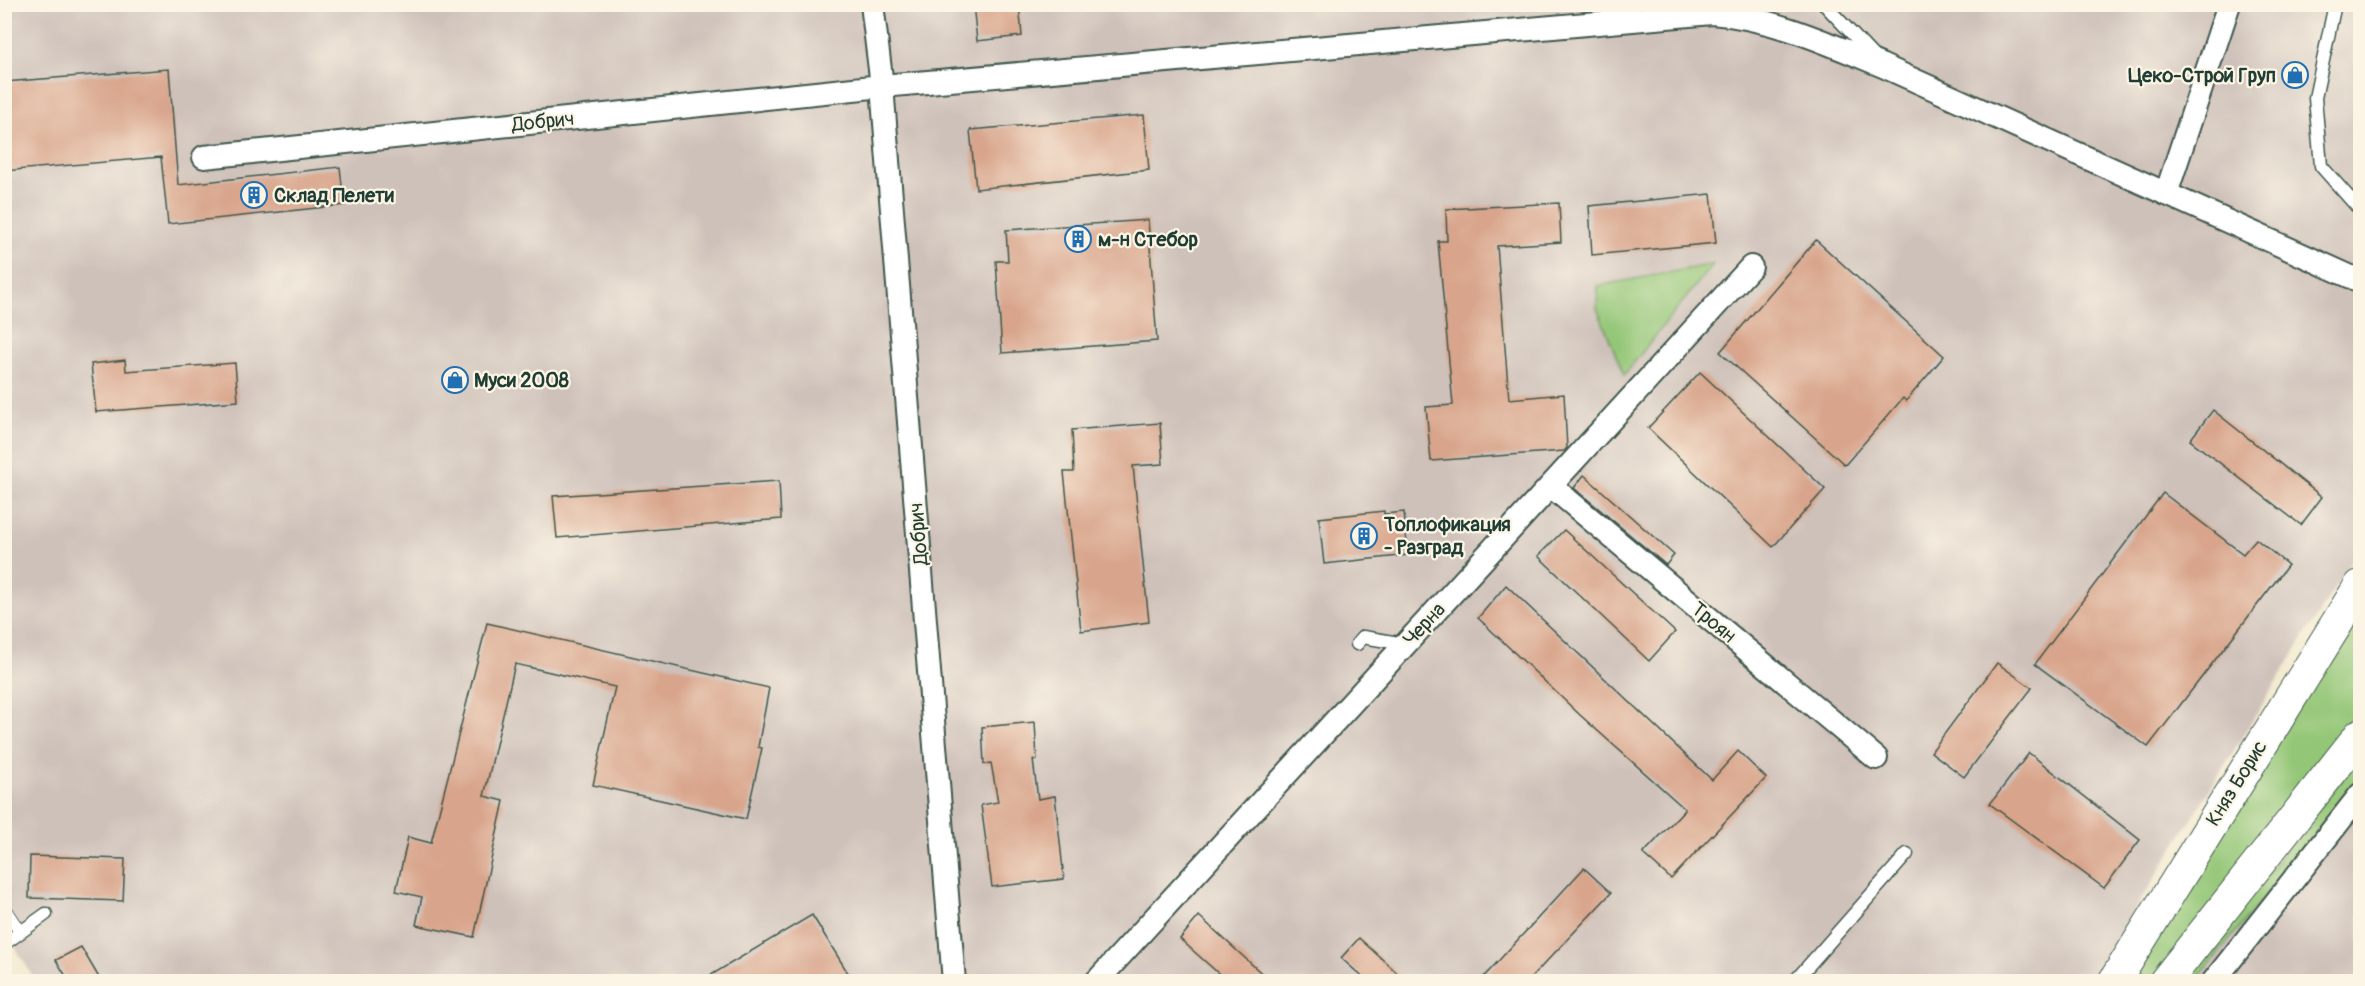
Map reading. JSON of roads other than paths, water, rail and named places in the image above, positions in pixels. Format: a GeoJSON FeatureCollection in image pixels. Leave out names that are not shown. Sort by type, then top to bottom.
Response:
{"type":"FeatureCollection","features":[{"type":"Feature","properties":{"kind":"street","name":"Добрич"},"geometry":{"type":"LineString","coordinates":[[872,4],[882,86],[954,981]]}},
{"type":"Feature","properties":{"kind":"street"},"geometry":{"type":"LineString","coordinates":[[2166,194],[2229,4]]}},
{"type":"Feature","properties":{"kind":"street"},"geometry":{"type":"LineString","coordinates":[[882,86],[1712,13],[1743,16],[1772,23],[1883,66],[2361,281]]}},
{"type":"Feature","properties":{"kind":"street","name":"Добрич"},"geometry":{"type":"LineString","coordinates":[[204,157],[882,86]]}},
{"type":"Feature","properties":{"kind":"street","name":"Черна"},"geometry":{"type":"LineString","coordinates":[[1096,981],[1751,267]]}},
{"type":"Feature","properties":{"kind":"street","name":"Троян"},"geometry":{"type":"LineString","coordinates":[[1551,486],[1876,758]]}},
{"type":"Feature","properties":{"kind":"street","name":"Княз Борис"},"geometry":{"type":"LineString","coordinates":[[2114,981],[2340,615],[2361,586]]}},
{"type":"Feature","properties":{"kind":"street"},"geometry":{"type":"LineString","coordinates":[[2165,981],[2361,735]]}},
{"type":"Feature","properties":{"kind":"street"},"geometry":{"type":"LineString","coordinates":[[2213,981],[2361,795]]}},
{"type":"Feature","properties":{"kind":"lane"},"geometry":{"type":"LineString","coordinates":[[1824,4],[1883,66]]}},
{"type":"Feature","properties":{"kind":"lane"},"geometry":{"type":"LineString","coordinates":[[2335,4],[2315,98],[2321,166],[2361,210]]}},
{"type":"Feature","properties":{"kind":"lane"},"geometry":{"type":"LineString","coordinates":[[1357,644],[1363,637],[1405,644]]}},
{"type":"Feature","properties":{"kind":"lane"},"geometry":{"type":"LineString","coordinates":[[1794,981],[1907,854]]}},
{"type":"Feature","properties":{"kind":"lane"},"geometry":{"type":"LineString","coordinates":[[4,908],[20,932]]}},
{"type":"Feature","properties":{"kind":"lane"},"geometry":{"type":"LineString","coordinates":[[6,943],[46,914]]}},
{"type":"Feature","properties":{"kind":"place","name":"Цеко-Строй Груп"},"geometry":{"type":"Point","coordinates":[2295,75]}},
{"type":"Feature","properties":{"kind":"place","name":"Склад Пелети"},"geometry":{"type":"Point","coordinates":[254,195]}},
{"type":"Feature","properties":{"kind":"place","name":"м-н Стебор"},"geometry":{"type":"Point","coordinates":[1078,239]}},
{"type":"Feature","properties":{"kind":"place","name":"Муси 2008"},"geometry":{"type":"Point","coordinates":[455,380]}},
{"type":"Feature","properties":{"kind":"place","name":"Топлофикация - Разград"},"geometry":{"type":"Point","coordinates":[1364,536]}}]}
